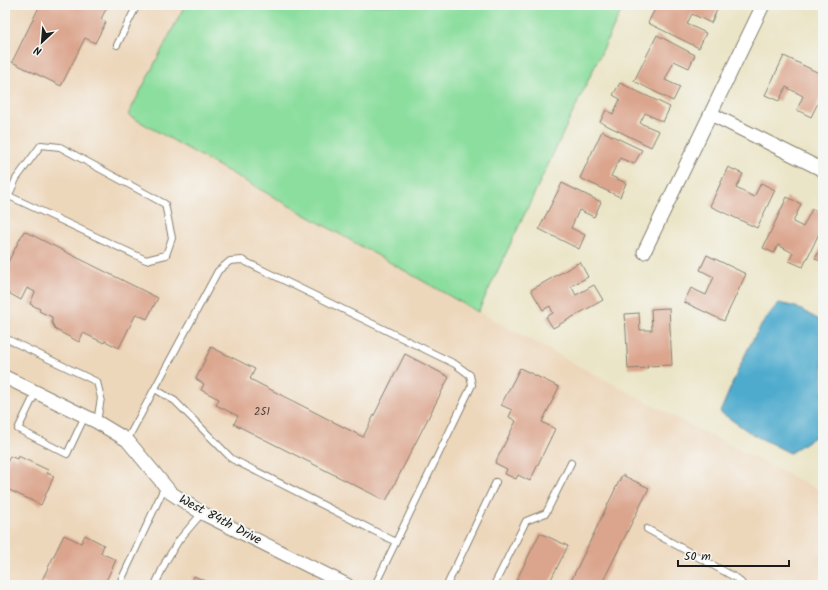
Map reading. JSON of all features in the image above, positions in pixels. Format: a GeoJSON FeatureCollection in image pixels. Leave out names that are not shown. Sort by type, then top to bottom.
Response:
{"type":"FeatureCollection","features":[{"type":"Feature","properties":{"kind":"street"},"geometry":{"type":"LineString","coordinates":[[644,252],[764,5]]}},
{"type":"Feature","properties":{"kind":"street"},"geometry":{"type":"LineString","coordinates":[[711,114],[823,170]]}},
{"type":"Feature","properties":{"kind":"street","name":"West 84th Drive"},"geometry":{"type":"LineString","coordinates":[[5,377],[97,422],[127,440],[171,493],[202,513],[330,581],[347,585]]}},
{"type":"Feature","properties":{"kind":"lane"},"geometry":{"type":"LineString","coordinates":[[117,45],[137,5]]}},
{"type":"Feature","properties":{"kind":"lane"},"geometry":{"type":"LineString","coordinates":[[5,204],[16,179],[41,145],[60,147],[165,204],[172,238],[166,255],[146,260],[9,196]]}},
{"type":"Feature","properties":{"kind":"lane"},"geometry":{"type":"LineString","coordinates":[[127,440],[218,271],[230,261],[242,260],[455,364],[470,375],[472,385],[375,585]]}},
{"type":"Feature","properties":{"kind":"lane"},"geometry":{"type":"LineString","coordinates":[[5,338],[97,382],[101,398],[97,422]]}},
{"type":"Feature","properties":{"kind":"lane"},"geometry":{"type":"LineString","coordinates":[[155,389],[175,401],[232,460],[396,542]]}},
{"type":"Feature","properties":{"kind":"lane"},"geometry":{"type":"LineString","coordinates":[[36,392],[18,429],[67,454],[85,416]]}},
{"type":"Feature","properties":{"kind":"lane"},"geometry":{"type":"LineString","coordinates":[[494,585],[526,521],[546,513],[571,463]]}},
{"type":"Feature","properties":{"kind":"lane"},"geometry":{"type":"LineString","coordinates":[[447,585],[496,482]]}},
{"type":"Feature","properties":{"kind":"lane"},"geometry":{"type":"LineString","coordinates":[[119,585],[165,486]]}},
{"type":"Feature","properties":{"kind":"lane"},"geometry":{"type":"LineString","coordinates":[[155,585],[166,561],[179,540],[202,513]]}},
{"type":"Feature","properties":{"kind":"lane"},"geometry":{"type":"LineString","coordinates":[[647,529],[738,579],[743,585]]}},
{"type":"Feature","properties":{"kind":"shaded area"},"geometry":{"type":"Polygon","coordinates":[[[5,5],[185,5],[128,115],[478,312],[692,426],[823,492],[823,585],[5,585],[5,5]]]}},
{"type":"Feature","properties":{"kind":"green space"},"geometry":{"type":"Polygon","coordinates":[[[185,5],[624,5],[478,312],[128,115],[185,5]]]}},
{"type":"Feature","properties":{"kind":"water"},"geometry":{"type":"Polygon","coordinates":[[[779,303],[796,307],[823,322],[823,431],[790,453],[752,434],[720,412],[738,369],[752,341],[760,327],[779,303]]]}},
{"type":"Feature","properties":{"kind":"building"},"geometry":{"type":"Polygon","coordinates":[[[40,5],[108,5],[101,19],[106,22],[95,43],[85,38],[61,86],[12,62],[40,5]]]}},
{"type":"Feature","properties":{"kind":"building"},"geometry":{"type":"Polygon","coordinates":[[[657,5],[664,7],[665,5],[711,5],[718,8],[711,23],[692,14],[687,24],[706,33],[699,48],[648,23],[657,5]]]}},
{"type":"Feature","properties":{"kind":"building"},"geometry":{"type":"Polygon","coordinates":[[[657,35],[695,55],[689,68],[674,61],[665,80],[680,87],[673,101],[634,81],[657,35]]]}},
{"type":"Feature","properties":{"kind":"building"},"geometry":{"type":"Polygon","coordinates":[[[784,56],[823,75],[823,93],[811,117],[797,110],[803,96],[786,87],[779,101],[765,95],[784,56]]]}},
{"type":"Feature","properties":{"kind":"building"},"geometry":{"type":"Polygon","coordinates":[[[620,83],[670,107],[663,122],[645,113],[640,123],[659,131],[651,147],[600,122],[606,110],[613,114],[620,99],[613,95],[620,83]]]}},
{"type":"Feature","properties":{"kind":"building"},"geometry":{"type":"Polygon","coordinates":[[[602,131],[642,150],[634,164],[620,158],[611,176],[626,183],[620,197],[580,178],[602,131]]]}},
{"type":"Feature","properties":{"kind":"building"},"geometry":{"type":"Polygon","coordinates":[[[728,167],[743,174],[736,188],[754,197],[761,183],[775,190],[757,228],[710,206],[728,167]]]}},
{"type":"Feature","properties":{"kind":"building"},"geometry":{"type":"Polygon","coordinates":[[[562,183],[601,202],[594,217],[579,210],[571,228],[585,235],[579,249],[539,229],[562,183]]]}},
{"type":"Feature","properties":{"kind":"building"},"geometry":{"type":"Polygon","coordinates":[[[787,197],[801,204],[793,222],[803,227],[812,209],[823,215],[823,225],[803,267],[789,261],[793,253],[778,245],[774,253],[763,248],[787,197]]]}},
{"type":"Feature","properties":{"kind":"building"},"geometry":{"type":"Polygon","coordinates":[[[24,231],[158,298],[147,319],[136,314],[119,348],[83,333],[79,342],[56,330],[52,323],[52,317],[39,311],[40,309],[30,304],[35,292],[27,288],[21,300],[5,291],[5,268],[24,231]]]}},
{"type":"Feature","properties":{"kind":"building"},"geometry":{"type":"Polygon","coordinates":[[[823,243],[823,262],[815,259],[823,243]]]}},
{"type":"Feature","properties":{"kind":"building"},"geometry":{"type":"Polygon","coordinates":[[[707,255],[746,274],[724,321],[684,302],[691,288],[706,295],[714,277],[700,270],[707,255]]]}},
{"type":"Feature","properties":{"kind":"building"},"geometry":{"type":"Polygon","coordinates":[[[580,262],[588,277],[571,286],[576,295],[594,285],[603,300],[553,328],[546,317],[553,313],[550,306],[543,310],[531,290],[580,262]]]}},
{"type":"Feature","properties":{"kind":"building"},"geometry":{"type":"Polygon","coordinates":[[[669,308],[672,365],[647,366],[648,368],[628,369],[625,314],[639,313],[640,330],[652,330],[651,309],[669,308]]]}},
{"type":"Feature","properties":{"kind":"building"},"geometry":{"type":"Polygon","coordinates":[[[211,347],[255,369],[250,379],[363,437],[405,354],[449,377],[386,501],[234,424],[238,416],[216,405],[219,399],[201,390],[204,384],[196,379],[211,347]]]}},
{"type":"Feature","properties":{"kind":"building"},"geometry":{"type":"Polygon","coordinates":[[[520,368],[559,387],[542,422],[555,429],[530,481],[518,475],[516,479],[505,474],[507,469],[495,463],[516,421],[509,417],[512,410],[501,405],[520,368]]]}},
{"type":"Feature","properties":{"kind":"building"},"geometry":{"type":"Polygon","coordinates":[[[10,456],[17,459],[18,456],[48,470],[47,473],[54,476],[41,505],[5,488],[5,467],[10,456]]]}},
{"type":"Feature","properties":{"kind":"building"},"geometry":{"type":"Polygon","coordinates":[[[622,475],[649,488],[601,585],[569,585],[622,475]]]}},
{"type":"Feature","properties":{"kind":"building"},"geometry":{"type":"Polygon","coordinates":[[[540,533],[568,546],[548,585],[514,585],[540,533]]]}},
{"type":"Feature","properties":{"kind":"building"},"geometry":{"type":"Polygon","coordinates":[[[64,535],[81,543],[85,535],[104,545],[101,553],[116,560],[104,585],[53,585],[42,580],[64,535]]]}},
{"type":"Feature","properties":{"kind":"building"},"geometry":{"type":"Polygon","coordinates":[[[194,576],[214,585],[190,585],[194,576]]]}}]}
